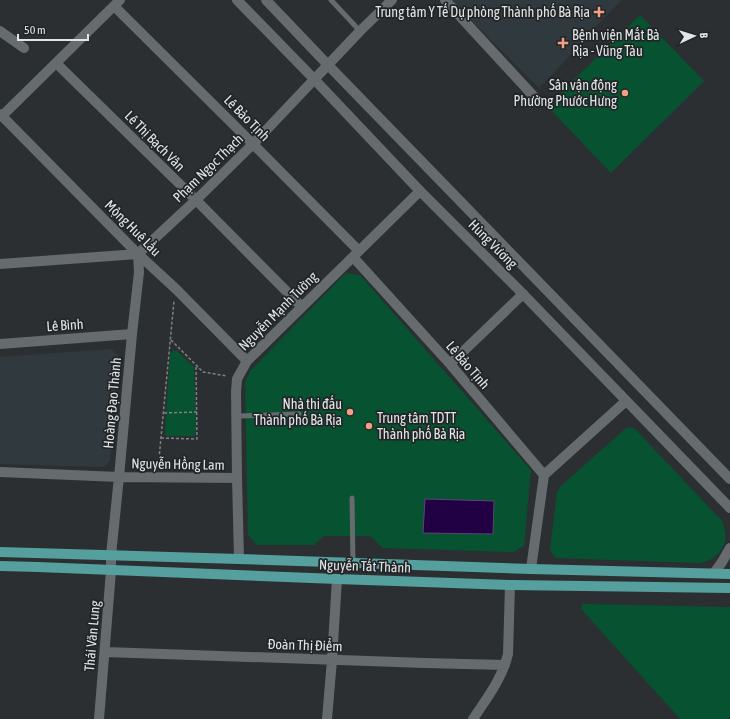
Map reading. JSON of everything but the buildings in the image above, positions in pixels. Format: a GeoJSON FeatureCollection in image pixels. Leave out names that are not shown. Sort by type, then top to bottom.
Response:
{"type":"FeatureCollection","features":[{"type":"Feature","properties":{"kind":"main road","name":"Nguyễn Tất Thành"},"geometry":{"type":"LineString","coordinates":[[0,552],[730,574]]}},
{"type":"Feature","properties":{"kind":"main road","name":"Nguyễn Tất Thành"},"geometry":{"type":"LineString","coordinates":[[0,566],[510,585],[730,588]]}},
{"type":"Feature","properties":{"kind":"street","name":"Hùng Vương"},"geometry":{"type":"LineString","coordinates":[[237,0],[420,191],[523,294],[730,508]]}},
{"type":"Feature","properties":{"kind":"street","name":"Hùng Vương"},"geometry":{"type":"LineString","coordinates":[[267,0],[328,65],[730,479]]}},
{"type":"Feature","properties":{"kind":"street"},"geometry":{"type":"LineString","coordinates":[[445,0],[538,101]]}},
{"type":"Feature","properties":{"kind":"street","name":"Phạm Ngọc Thạch"},"geometry":{"type":"LineString","coordinates":[[138,254],[253,144],[360,31],[385,2]]}},
{"type":"Feature","properties":{"kind":"street"},"geometry":{"type":"LineString","coordinates":[[1,115],[117,3]]}},
{"type":"Feature","properties":{"kind":"street","name":"Lê Bảo Tịnh"},"geometry":{"type":"LineString","coordinates":[[117,3],[253,144],[356,254],[544,475]]}},
{"type":"Feature","properties":{"kind":"street"},"geometry":{"type":"LineString","coordinates":[[0,31],[24,48]]}},
{"type":"Feature","properties":{"kind":"street","name":"Lê Thị Bạch Vân"},"geometry":{"type":"LineString","coordinates":[[56,63],[196,200],[302,307]]}},
{"type":"Feature","properties":{"kind":"street","name":"Mộng Huê Lầu"},"geometry":{"type":"LineString","coordinates":[[1,115],[138,254],[176,289],[248,361]]}},
{"type":"Feature","properties":{"kind":"street","name":"Nguyễn Mạnh Tường"},"geometry":{"type":"LineString","coordinates":[[239,559],[237,379],[248,361],[420,191]]}},
{"type":"Feature","properties":{"kind":"street"},"geometry":{"type":"LineString","coordinates":[[0,264],[138,254]]}},
{"type":"Feature","properties":{"kind":"street","name":"Hoàng Đạo Thành"},"geometry":{"type":"LineString","coordinates":[[111,555],[120,477],[132,334],[139,272],[138,254]]}},
{"type":"Feature","properties":{"kind":"street"},"geometry":{"type":"LineString","coordinates":[[450,364],[523,294]]}},
{"type":"Feature","properties":{"kind":"street","name":"Lê Bình"},"geometry":{"type":"LineString","coordinates":[[0,344],[132,334]]}},
{"type":"Feature","properties":{"kind":"street"},"geometry":{"type":"LineString","coordinates":[[531,569],[544,475],[626,401]]}},
{"type":"Feature","properties":{"kind":"street","name":"Nguyễn Hồng Lam"},"geometry":{"type":"LineString","coordinates":[[0,472],[157,478],[237,478]]}},
{"type":"Feature","properties":{"kind":"street"},"geometry":{"type":"LineString","coordinates":[[714,573],[730,548]]}},
{"type":"Feature","properties":{"kind":"street","name":"Thái Văn Lung"},"geometry":{"type":"LineString","coordinates":[[99,719],[111,555]]}},
{"type":"Feature","properties":{"kind":"street"},"geometry":{"type":"LineString","coordinates":[[327,719],[337,579]]}},
{"type":"Feature","properties":{"kind":"street"},"geometry":{"type":"LineString","coordinates":[[473,719],[503,672],[505,665],[508,654],[510,585]]}},
{"type":"Feature","properties":{"kind":"street","name":"Đoàn Thị Điểm"},"geometry":{"type":"LineString","coordinates":[[104,652],[505,665]]}},
{"type":"Feature","properties":{"kind":"lane"},"geometry":{"type":"LineString","coordinates":[[331,0],[360,31]]}},
{"type":"Feature","properties":{"kind":"lane"},"geometry":{"type":"LineString","coordinates":[[237,416],[299,414]]}},
{"type":"Feature","properties":{"kind":"lane"},"geometry":{"type":"LineString","coordinates":[[352,498],[353,563]]}},
{"type":"Feature","properties":{"kind":"path"},"geometry":{"type":"LineString","coordinates":[[157,478],[176,289]]}},
{"type":"Feature","properties":{"kind":"path"},"geometry":{"type":"LineString","coordinates":[[170,340],[203,372],[227,376]]}},
{"type":"Feature","properties":{"kind":"path"},"geometry":{"type":"LineString","coordinates":[[161,438],[198,439],[196,366]]}},
{"type":"Feature","properties":{"kind":"path"},"geometry":{"type":"LineString","coordinates":[[164,412],[197,412]]}},
{"type":"Feature","properties":{"kind":"shaded area"},"geometry":{"type":"Polygon","coordinates":[[[451,0],[622,0],[539,88],[451,0]]]}},
{"type":"Feature","properties":{"kind":"shaded area"},"geometry":{"type":"Polygon","coordinates":[[[111,349],[120,357],[110,461],[104,467],[0,464],[0,357],[111,349]]]}},
{"type":"Feature","properties":{"kind":"shaded area"},"geometry":{"type":"Polygon","coordinates":[[[425,499],[494,501],[493,534],[423,533],[425,499]]]}},
{"type":"Feature","properties":{"kind":"green space","name":"Sân vận động Phường Phước Hưng"},"geometry":{"type":"Polygon","coordinates":[[[640,15],[704,81],[611,173],[547,106],[640,15]]]}},
{"type":"Feature","properties":{"kind":"green space","name":"Trung tâm TDTT Thành phố Bà Rịa"},"geometry":{"type":"Polygon","coordinates":[[[346,273],[360,275],[531,470],[524,546],[513,552],[383,548],[370,536],[324,536],[314,545],[257,545],[248,535],[245,382],[251,370],[346,273]]]}},
{"type":"Feature","properties":{"kind":"green space"},"geometry":{"type":"Polygon","coordinates":[[[174,350],[194,367],[196,431],[194,436],[166,436],[165,433],[170,353],[174,350]]]}},
{"type":"Feature","properties":{"kind":"green space"},"geometry":{"type":"Polygon","coordinates":[[[630,427],[635,429],[723,522],[725,542],[715,557],[708,561],[699,563],[556,558],[552,553],[550,549],[557,492],[562,485],[625,429],[630,427]]]}},
{"type":"Feature","properties":{"kind":"green space"},"geometry":{"type":"Polygon","coordinates":[[[582,604],[730,607],[730,716],[728,719],[680,719],[581,609],[582,604]]]}},
{"type":"Feature","properties":{"kind":"place","name":"Trung tâm Y Tế Dự phòng Thành phố Bà Rịa"},"geometry":{"type":"Point","coordinates":[599,12]}},
{"type":"Feature","properties":{"kind":"place","name":"Bệnh viện Mắt Bà Rịa - Vũng Tàu"},"geometry":{"type":"Point","coordinates":[563,43]}},
{"type":"Feature","properties":{"kind":"place","name":"Sân vận động Phường Phước Hưng"},"geometry":{"type":"Point","coordinates":[625,93]}},
{"type":"Feature","properties":{"kind":"place","name":"Nhà thi đấu Thành phố Bà Rịa"},"geometry":{"type":"Point","coordinates":[350,412]}},
{"type":"Feature","properties":{"kind":"place","name":"Trung tâm TDTT Thành phố Bà Rịa"},"geometry":{"type":"Point","coordinates":[369,426]}}]}
